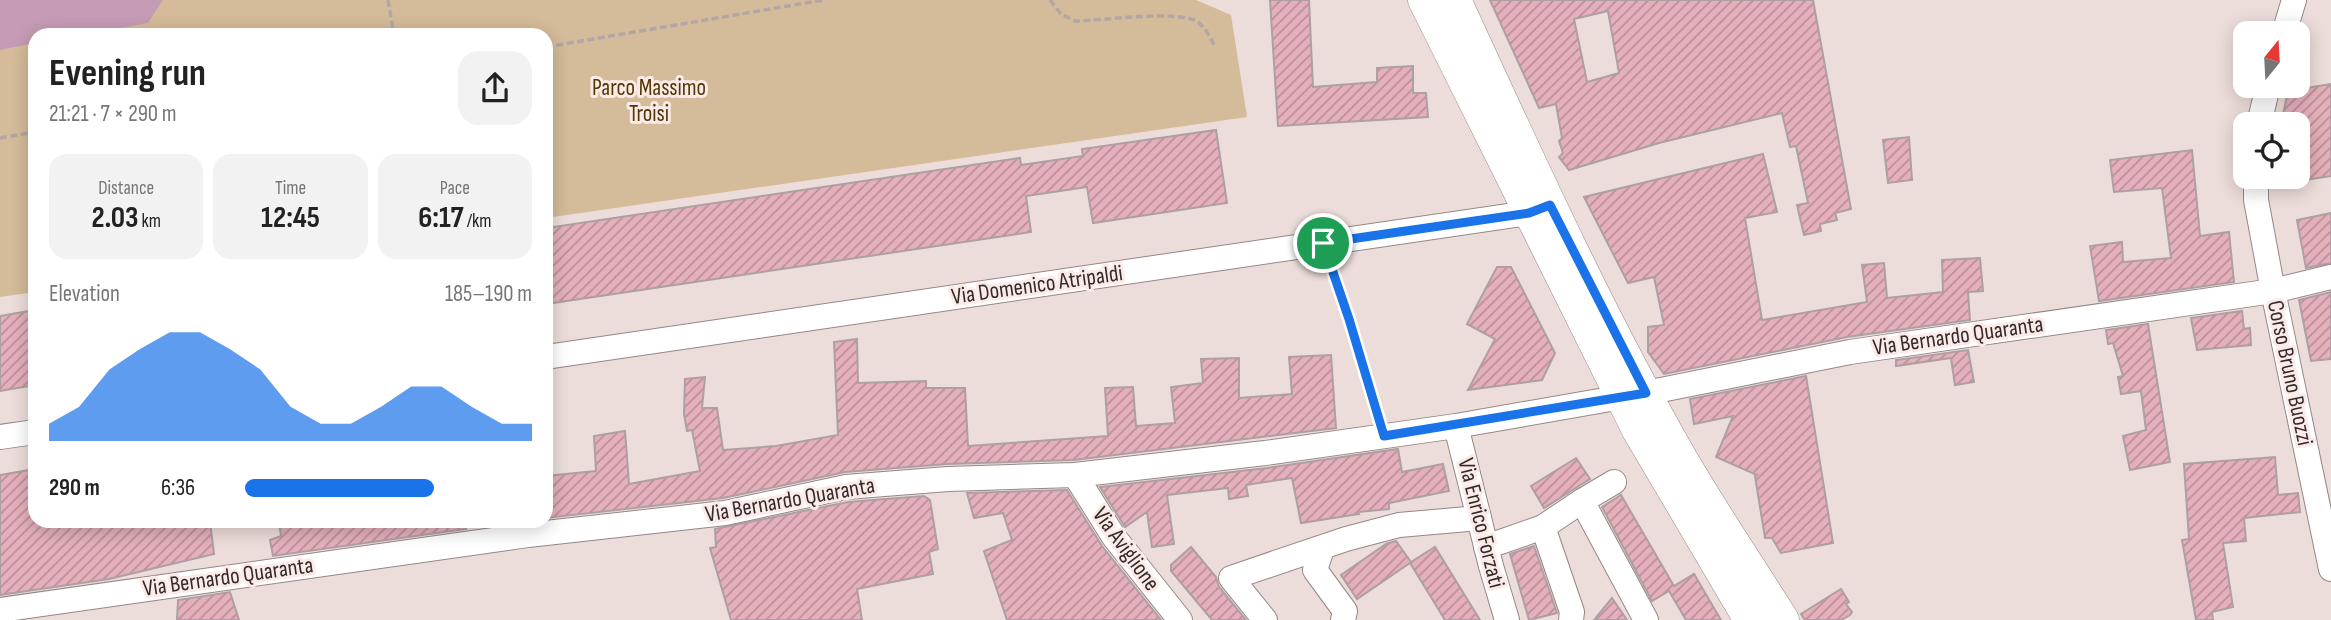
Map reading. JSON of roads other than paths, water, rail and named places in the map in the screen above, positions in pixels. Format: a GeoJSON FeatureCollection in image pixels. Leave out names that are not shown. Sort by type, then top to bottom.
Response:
{"type":"FeatureCollection","features":[{"type":"Feature","properties":{"kind":"main road"},"geometry":{"type":"LineString","coordinates":[[1424,0],[1539,209],[1634,395],[1682,459],[1783,620]]}},
{"type":"Feature","properties":{"kind":"main road"},"geometry":{"type":"LineString","coordinates":[[1455,0],[1539,209]]}},
{"type":"Feature","properties":{"kind":"main road"},"geometry":{"type":"LineString","coordinates":[[1634,395],[1638,430],[1750,620]]}},
{"type":"Feature","properties":{"kind":"street"},"geometry":{"type":"LineString","coordinates":[[2288,21],[2294,0]]}},
{"type":"Feature","properties":{"kind":"street","name":"Corso Bruno Buozzi"},"geometry":{"type":"LineString","coordinates":[[2256,189],[2273,291],[2331,569]]}},
{"type":"Feature","properties":{"kind":"street","name":"Via Domenico Atripaldi"},"geometry":{"type":"LineString","coordinates":[[553,356],[1539,209]]}},
{"type":"Feature","properties":{"kind":"street","name":"Via Bernardo Quaranta"},"geometry":{"type":"LineString","coordinates":[[0,610],[514,537],[725,513],[846,487],[948,479],[1075,474],[1265,453],[1456,426],[1634,395],[1850,352],[2273,291],[2331,277]]}},
{"type":"Feature","properties":{"kind":"street","name":"Via Enrico Forzati"},"geometry":{"type":"LineString","coordinates":[[1456,426],[1507,620]]}},
{"type":"Feature","properties":{"kind":"street"},"geometry":{"type":"LineString","coordinates":[[0,437],[28,433]]}},
{"type":"Feature","properties":{"kind":"street","name":"Via Aviglione"},"geometry":{"type":"LineString","coordinates":[[1075,474],[1114,537],[1180,620]]}},
{"type":"Feature","properties":{"kind":"street"},"geometry":{"type":"LineString","coordinates":[[1486,547],[1543,527],[1614,482]]}},
{"type":"Feature","properties":{"kind":"street"},"geometry":{"type":"LineString","coordinates":[[1582,501],[1646,620]]}},
{"type":"Feature","properties":{"kind":"street"},"geometry":{"type":"LineString","coordinates":[[1265,620],[1231,578],[1346,539],[1399,525],[1479,518]]}},
{"type":"Feature","properties":{"kind":"street"},"geometry":{"type":"LineString","coordinates":[[1543,527],[1572,612],[1571,620]]}},
{"type":"Feature","properties":{"kind":"street"},"geometry":{"type":"LineString","coordinates":[[1321,549],[1315,570],[1345,611],[1343,620]]}},
{"type":"Feature","properties":{"kind":"park label","name":"Parco Massimo Troisi"},"geometry":{"type":"Point","coordinates":[649,101]}}]}
